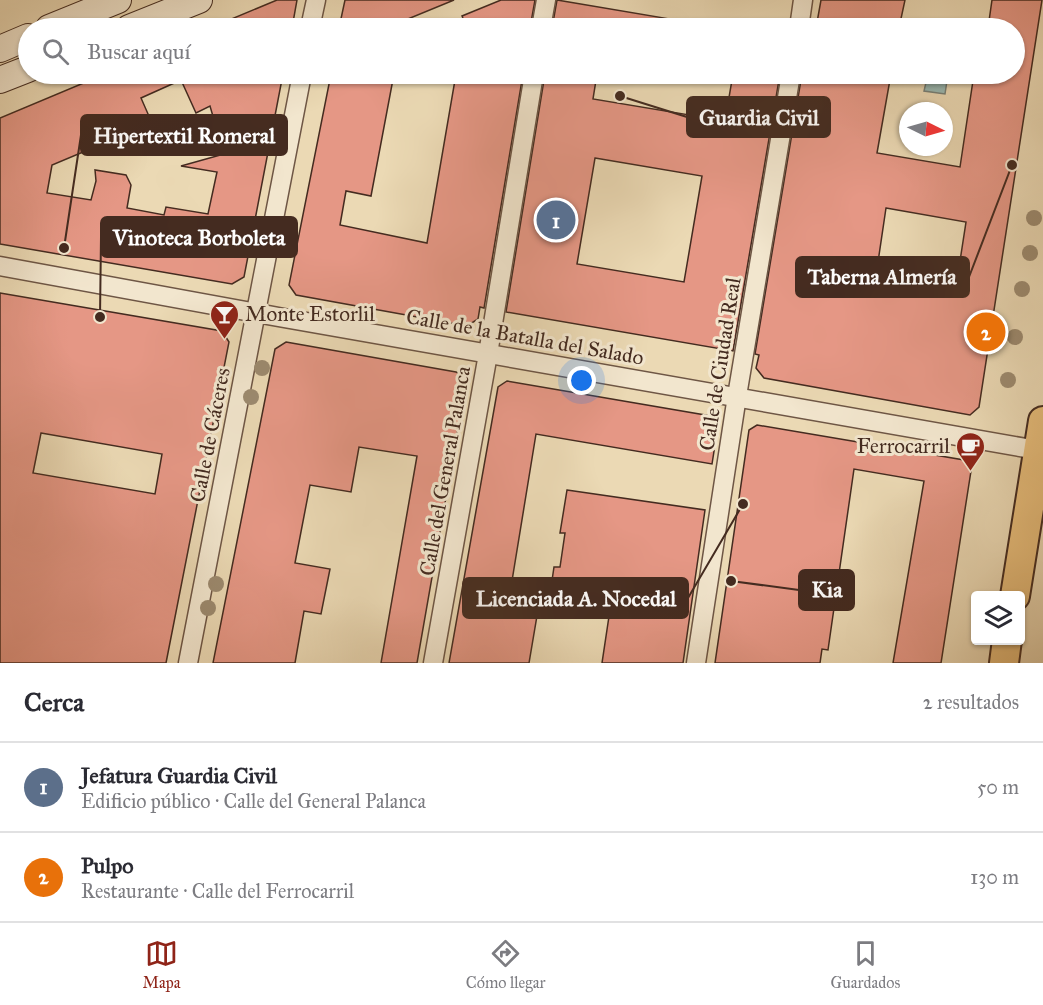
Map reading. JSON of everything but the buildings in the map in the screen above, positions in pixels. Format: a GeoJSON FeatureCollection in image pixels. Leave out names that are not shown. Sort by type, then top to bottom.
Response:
{"type":"FeatureCollection","features":[{"type":"Feature","properties":{"kind":"main road"},"geometry":{"type":"LineString","coordinates":[[74,18],[118,0]]}},
{"type":"Feature","properties":{"kind":"main road"},"geometry":{"type":"LineString","coordinates":[[154,18],[199,0]]}},
{"type":"Feature","properties":{"kind":"main road"},"geometry":{"type":"LineString","coordinates":[[0,49],[18,41]]}},
{"type":"Feature","properties":{"kind":"main road"},"geometry":{"type":"LineString","coordinates":[[0,80],[18,73]]}},
{"type":"Feature","properties":{"kind":"main road"},"geometry":{"type":"LineString","coordinates":[[1016,591],[1041,450],[1043,421]]}},
{"type":"Feature","properties":{"kind":"main road"},"geometry":{"type":"LineString","coordinates":[[1004,663],[1006,645]]}},
{"type":"Feature","properties":{"kind":"street"},"geometry":{"type":"LineString","coordinates":[[312,18],[316,0]]}},
{"type":"Feature","properties":{"kind":"street"},"geometry":{"type":"LineString","coordinates":[[543,18],[546,0]]}},
{"type":"Feature","properties":{"kind":"street"},"geometry":{"type":"LineString","coordinates":[[800,18],[803,0]]}},
{"type":"Feature","properties":{"kind":"street","name":"Calle de Cáceres"},"geometry":{"type":"LineString","coordinates":[[189,663],[300,84]]}},
{"type":"Feature","properties":{"kind":"street","name":"Calle del General Palanca"},"geometry":{"type":"LineString","coordinates":[[433,663],[488,354],[532,84]]}},
{"type":"Feature","properties":{"kind":"street","name":"Calle de Ciudad Real"},"geometry":{"type":"LineString","coordinates":[[696,663],[737,396],[789,84]]}},
{"type":"Feature","properties":{"kind":"street","name":"Calle de la Batalla del Salado"},"geometry":{"type":"LineString","coordinates":[[0,266],[1041,450]]}},
{"type":"Feature","properties":{"kind":"water"},"geometry":{"type":"Polygon","coordinates":[[[926,84],[946,84],[945,94],[924,91],[926,84]]]}},
{"type":"Feature","properties":{"kind":"place","name":"Guardia Civil"},"geometry":{"type":"Point","coordinates":[620,96]}},
{"type":"Feature","properties":{"kind":"place","name":"Taberna Almería"},"geometry":{"type":"Point","coordinates":[1012,165]}},
{"type":"Feature","properties":{"kind":"place","name":"Jefatura Guardia Civil"},"geometry":{"type":"Point","coordinates":[556,220]}},
{"type":"Feature","properties":{"kind":"place","name":"Hipertextil Romeral"},"geometry":{"type":"Point","coordinates":[64,248]}},
{"type":"Feature","properties":{"kind":"place","name":"Vinoteca Borboleta"},"geometry":{"type":"Point","coordinates":[100,317]}},
{"type":"Feature","properties":{"kind":"place","name":"Pulpo"},"geometry":{"type":"Point","coordinates":[986,332]}},
{"type":"Feature","properties":{"kind":"place","name":"Monte Estorlil"},"geometry":{"type":"Point","coordinates":[224,340]}},
{"type":"Feature","properties":{"kind":"place","name":"Ferrocarril"},"geometry":{"type":"Point","coordinates":[971,472]}},
{"type":"Feature","properties":{"kind":"place","name":"Licenciada A. Nocedal"},"geometry":{"type":"Point","coordinates":[743,504]}},
{"type":"Feature","properties":{"kind":"place","name":"Kia"},"geometry":{"type":"Point","coordinates":[731,581]}}]}
